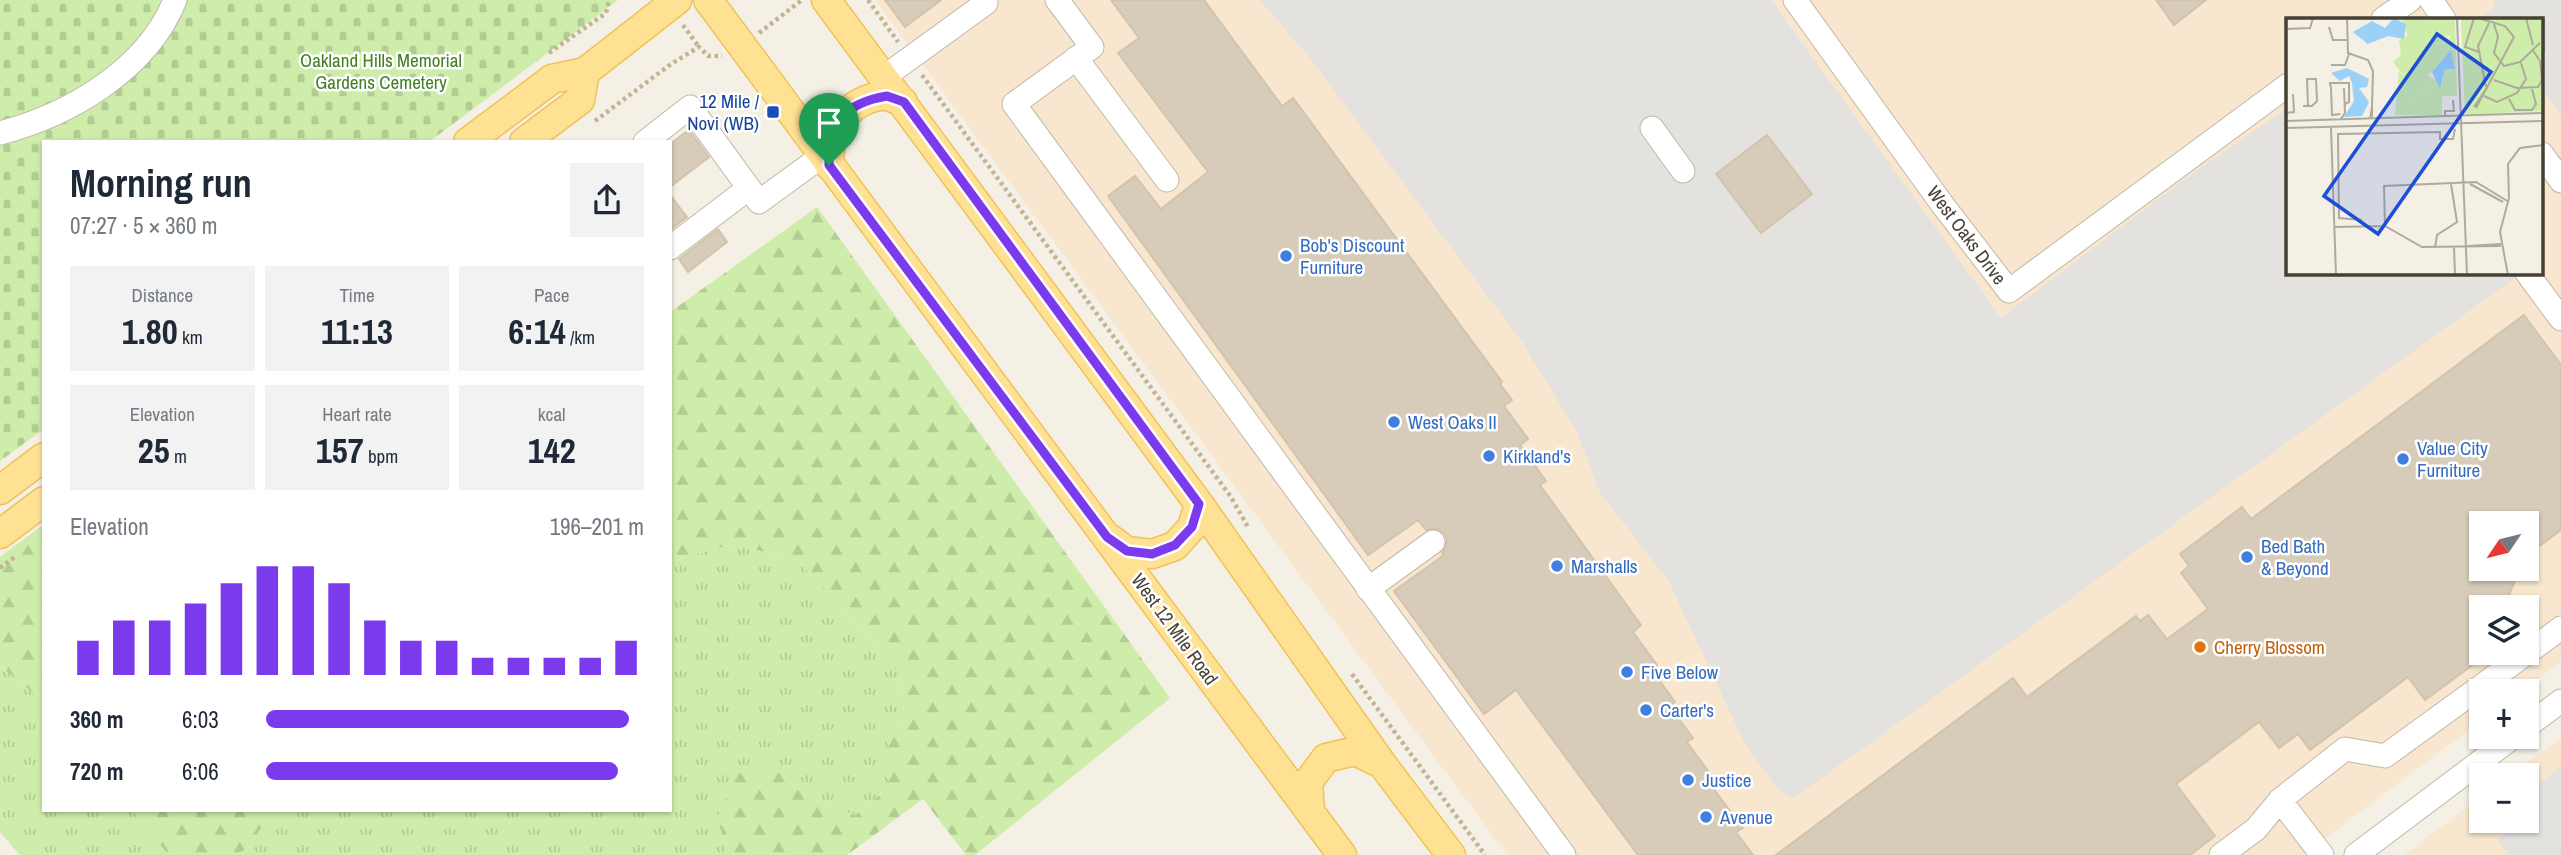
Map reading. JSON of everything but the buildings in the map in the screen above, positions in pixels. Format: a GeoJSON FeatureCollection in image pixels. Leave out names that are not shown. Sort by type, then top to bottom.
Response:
{"type":"FeatureCollection","features":[{"type":"Feature","properties":{"kind":"main road"},"geometry":{"type":"LineString","coordinates":[[471,140],[552,79],[585,72],[677,0]]}},
{"type":"Feature","properties":{"kind":"main road","name":"West 12 Mile Road"},"geometry":{"type":"LineString","coordinates":[[708,0],[1342,855]]}},
{"type":"Feature","properties":{"kind":"main road"},"geometry":{"type":"LineString","coordinates":[[826,0],[1199,504],[1382,764],[1451,855]]}},
{"type":"Feature","properties":{"kind":"main road"},"geometry":{"type":"LineString","coordinates":[[533,139],[579,100],[585,72]]}},
{"type":"Feature","properties":{"kind":"main road"},"geometry":{"type":"LineString","coordinates":[[826,160],[836,125],[849,109],[867,99],[887,96],[904,102]]}},
{"type":"Feature","properties":{"kind":"main road"},"geometry":{"type":"LineString","coordinates":[[0,490],[42,458]]}},
{"type":"Feature","properties":{"kind":"main road"},"geometry":{"type":"LineString","coordinates":[[0,534],[42,502]]}},
{"type":"Feature","properties":{"kind":"main road"},"geometry":{"type":"LineString","coordinates":[[1107,537],[1127,551],[1152,554],[1175,545],[1192,527],[1199,504]]}},
{"type":"Feature","properties":{"kind":"main road"},"geometry":{"type":"LineString","coordinates":[[1310,812],[1308,782],[1326,758],[1355,751],[1382,764]]}},
{"type":"Feature","properties":{"kind":"street"},"geometry":{"type":"LineString","coordinates":[[0,133],[34,124],[65,110],[113,79],[155,35],[175,0]]}},
{"type":"Feature","properties":{"kind":"street"},"geometry":{"type":"LineString","coordinates":[[1058,0],[1092,47],[1014,104],[1564,855]]}},
{"type":"Feature","properties":{"kind":"street","name":"West Oaks Drive"},"geometry":{"type":"LineString","coordinates":[[1795,0],[1942,204],[2009,291],[2286,86]]}},
{"type":"Feature","properties":{"kind":"street"},"geometry":{"type":"LineString","coordinates":[[2384,18],[2410,0]]}},
{"type":"Feature","properties":{"kind":"street"},"geometry":{"type":"LineString","coordinates":[[2431,0],[2443,18]]}},
{"type":"Feature","properties":{"kind":"street"},"geometry":{"type":"LineString","coordinates":[[884,77],[986,3]]}},
{"type":"Feature","properties":{"kind":"street"},"geometry":{"type":"LineString","coordinates":[[1076,58],[1167,180]]}},
{"type":"Feature","properties":{"kind":"street"},"geometry":{"type":"LineString","coordinates":[[648,140],[690,107],[759,202],[826,160]]}},
{"type":"Feature","properties":{"kind":"street"},"geometry":{"type":"LineString","coordinates":[[1652,128],[1683,171]]}},
{"type":"Feature","properties":{"kind":"street"},"geometry":{"type":"LineString","coordinates":[[2544,157],[2561,181]]}},
{"type":"Feature","properties":{"kind":"street"},"geometry":{"type":"LineString","coordinates":[[672,246],[749,188]]}},
{"type":"Feature","properties":{"kind":"street"},"geometry":{"type":"LineString","coordinates":[[2528,275],[2561,319]]}},
{"type":"Feature","properties":{"kind":"street"},"geometry":{"type":"LineString","coordinates":[[1368,589],[1433,542]]}},
{"type":"Feature","properties":{"kind":"street"},"geometry":{"type":"LineString","coordinates":[[2539,644],[2561,628]]}},
{"type":"Feature","properties":{"kind":"street"},"geometry":{"type":"LineString","coordinates":[[2221,855],[2256,829],[2280,800],[2346,749],[2385,756],[2510,665]]}},
{"type":"Feature","properties":{"kind":"street"},"geometry":{"type":"LineString","coordinates":[[2539,717],[2561,701]]}},
{"type":"Feature","properties":{"kind":"street"},"geometry":{"type":"LineString","coordinates":[[2356,855],[2497,749]]}},
{"type":"Feature","properties":{"kind":"street"},"geometry":{"type":"LineString","coordinates":[[2280,800],[2322,855]]}},
{"type":"Feature","properties":{"kind":"path"},"geometry":{"type":"LineString","coordinates":[[539,61],[606,13],[609,0]]}},
{"type":"Feature","properties":{"kind":"path"},"geometry":{"type":"LineString","coordinates":[[594,122],[671,64],[699,47],[708,56],[715,58],[727,55],[744,46],[802,0]]}},
{"type":"Feature","properties":{"kind":"path"},"geometry":{"type":"LineString","coordinates":[[868,0],[1231,497],[1251,532]]}},
{"type":"Feature","properties":{"kind":"path"},"geometry":{"type":"LineString","coordinates":[[1346,666],[1485,855]]}},
{"type":"Feature","properties":{"kind":"shaded area"},"geometry":{"type":"Polygon","coordinates":[[[875,0],[2561,0],[2561,662],[2538,679],[2469,679],[2469,730],[2303,855],[1507,855],[875,0]]]}},
{"type":"Feature","properties":{"kind":"shaded area"},"geometry":{"type":"Polygon","coordinates":[[[1260,0],[1771,0],[2001,318],[2186,178],[2286,108],[2286,275],[2519,275],[1794,798],[1779,791],[1744,742],[1668,580],[1600,493],[1577,432],[1522,342],[1309,57],[1260,0]]]}},
{"type":"Feature","properties":{"kind":"shaded area"},"geometry":{"type":"Polygon","coordinates":[[[2493,0],[2561,0],[2561,114],[2544,92],[2544,18],[2487,18],[2485,15],[2495,5],[2493,0]]]}},
{"type":"Feature","properties":{"kind":"shaded area"},"geometry":{"type":"Polygon","coordinates":[[[2561,738],[2561,855],[2404,855],[2469,806],[2469,833],[2539,833],[2539,763],[2527,763],[2561,738]]]}},
{"type":"Feature","properties":{"kind":"shaded area"},"geometry":{"type":"Polygon","coordinates":[[[2561,767],[2561,855],[2509,855],[2497,839],[2506,833],[2539,833],[2539,784],[2561,767]]]}},
{"type":"Feature","properties":{"kind":"green space","name":"Oakland Hills Memorial Gardens Cemetery"},"geometry":{"type":"Polygon","coordinates":[[[0,0],[618,0],[432,140],[42,140],[42,430],[0,461],[0,0]]]}},
{"type":"Feature","properties":{"kind":"green space"},"geometry":{"type":"Polygon","coordinates":[[[817,207],[1170,698],[975,855],[966,855],[923,799],[847,855],[721,855],[726,848],[717,817],[737,774],[768,763],[809,799],[855,815],[888,788],[888,745],[904,714],[902,678],[862,629],[797,560],[733,544],[672,561],[672,311],[817,207]]]}},
{"type":"Feature","properties":{"kind":"green space"},"geometry":{"type":"Polygon","coordinates":[[[42,526],[42,700],[0,666],[0,557],[42,526]]]}},
{"type":"Feature","properties":{"kind":"green space"},"geometry":{"type":"Polygon","coordinates":[[[733,544],[797,560],[862,629],[902,678],[904,714],[888,745],[888,788],[855,815],[809,799],[768,763],[717,816],[726,849],[721,855],[234,855],[247,849],[270,815],[269,812],[672,812],[672,561],[733,544]]]}},
{"type":"Feature","properties":{"kind":"green space"},"geometry":{"type":"Polygon","coordinates":[[[0,666],[42,700],[42,812],[134,812],[166,852],[176,855],[20,855],[0,832],[0,666]]]}},
{"type":"Feature","properties":{"kind":"green space"},"geometry":{"type":"Polygon","coordinates":[[[134,812],[269,812],[270,815],[247,849],[234,855],[176,855],[166,852],[134,812]]]}},
{"type":"Feature","properties":{"kind":"place","name":"12 Mile / Novi (WB)"},"geometry":{"type":"Point","coordinates":[773,112]}},
{"type":"Feature","properties":{"kind":"place","name":"Bob's Discount Furniture"},"geometry":{"type":"Point","coordinates":[1286,256]}},
{"type":"Feature","properties":{"kind":"place","name":"West Oaks II"},"geometry":{"type":"Point","coordinates":[1394,422]}},
{"type":"Feature","properties":{"kind":"place","name":"Kirkland's"},"geometry":{"type":"Point","coordinates":[1489,456]}},
{"type":"Feature","properties":{"kind":"place","name":"Value City Furniture"},"geometry":{"type":"Point","coordinates":[2403,459]}},
{"type":"Feature","properties":{"kind":"place","name":"Bed Bath & Beyond"},"geometry":{"type":"Point","coordinates":[2247,557]}},
{"type":"Feature","properties":{"kind":"place","name":"Marshalls"},"geometry":{"type":"Point","coordinates":[1557,566]}},
{"type":"Feature","properties":{"kind":"place","name":"Cherry Blossom"},"geometry":{"type":"Point","coordinates":[2200,647]}},
{"type":"Feature","properties":{"kind":"place","name":"Five Below"},"geometry":{"type":"Point","coordinates":[1627,672]}},
{"type":"Feature","properties":{"kind":"place","name":"Carter's"},"geometry":{"type":"Point","coordinates":[1646,710]}},
{"type":"Feature","properties":{"kind":"place","name":"Justice"},"geometry":{"type":"Point","coordinates":[1688,780]}},
{"type":"Feature","properties":{"kind":"place","name":"Avenue"},"geometry":{"type":"Point","coordinates":[1706,817]}},
{"type":"Feature","properties":{"kind":"route"},"geometry":{"type":"LineString","coordinates":[[887,96],[904,102],[1199,504],[1192,527],[1175,545],[1152,554],[1127,551],[1107,537],[829,165],[829,145],[836,125],[849,109],[867,99],[887,96]]}}]}
